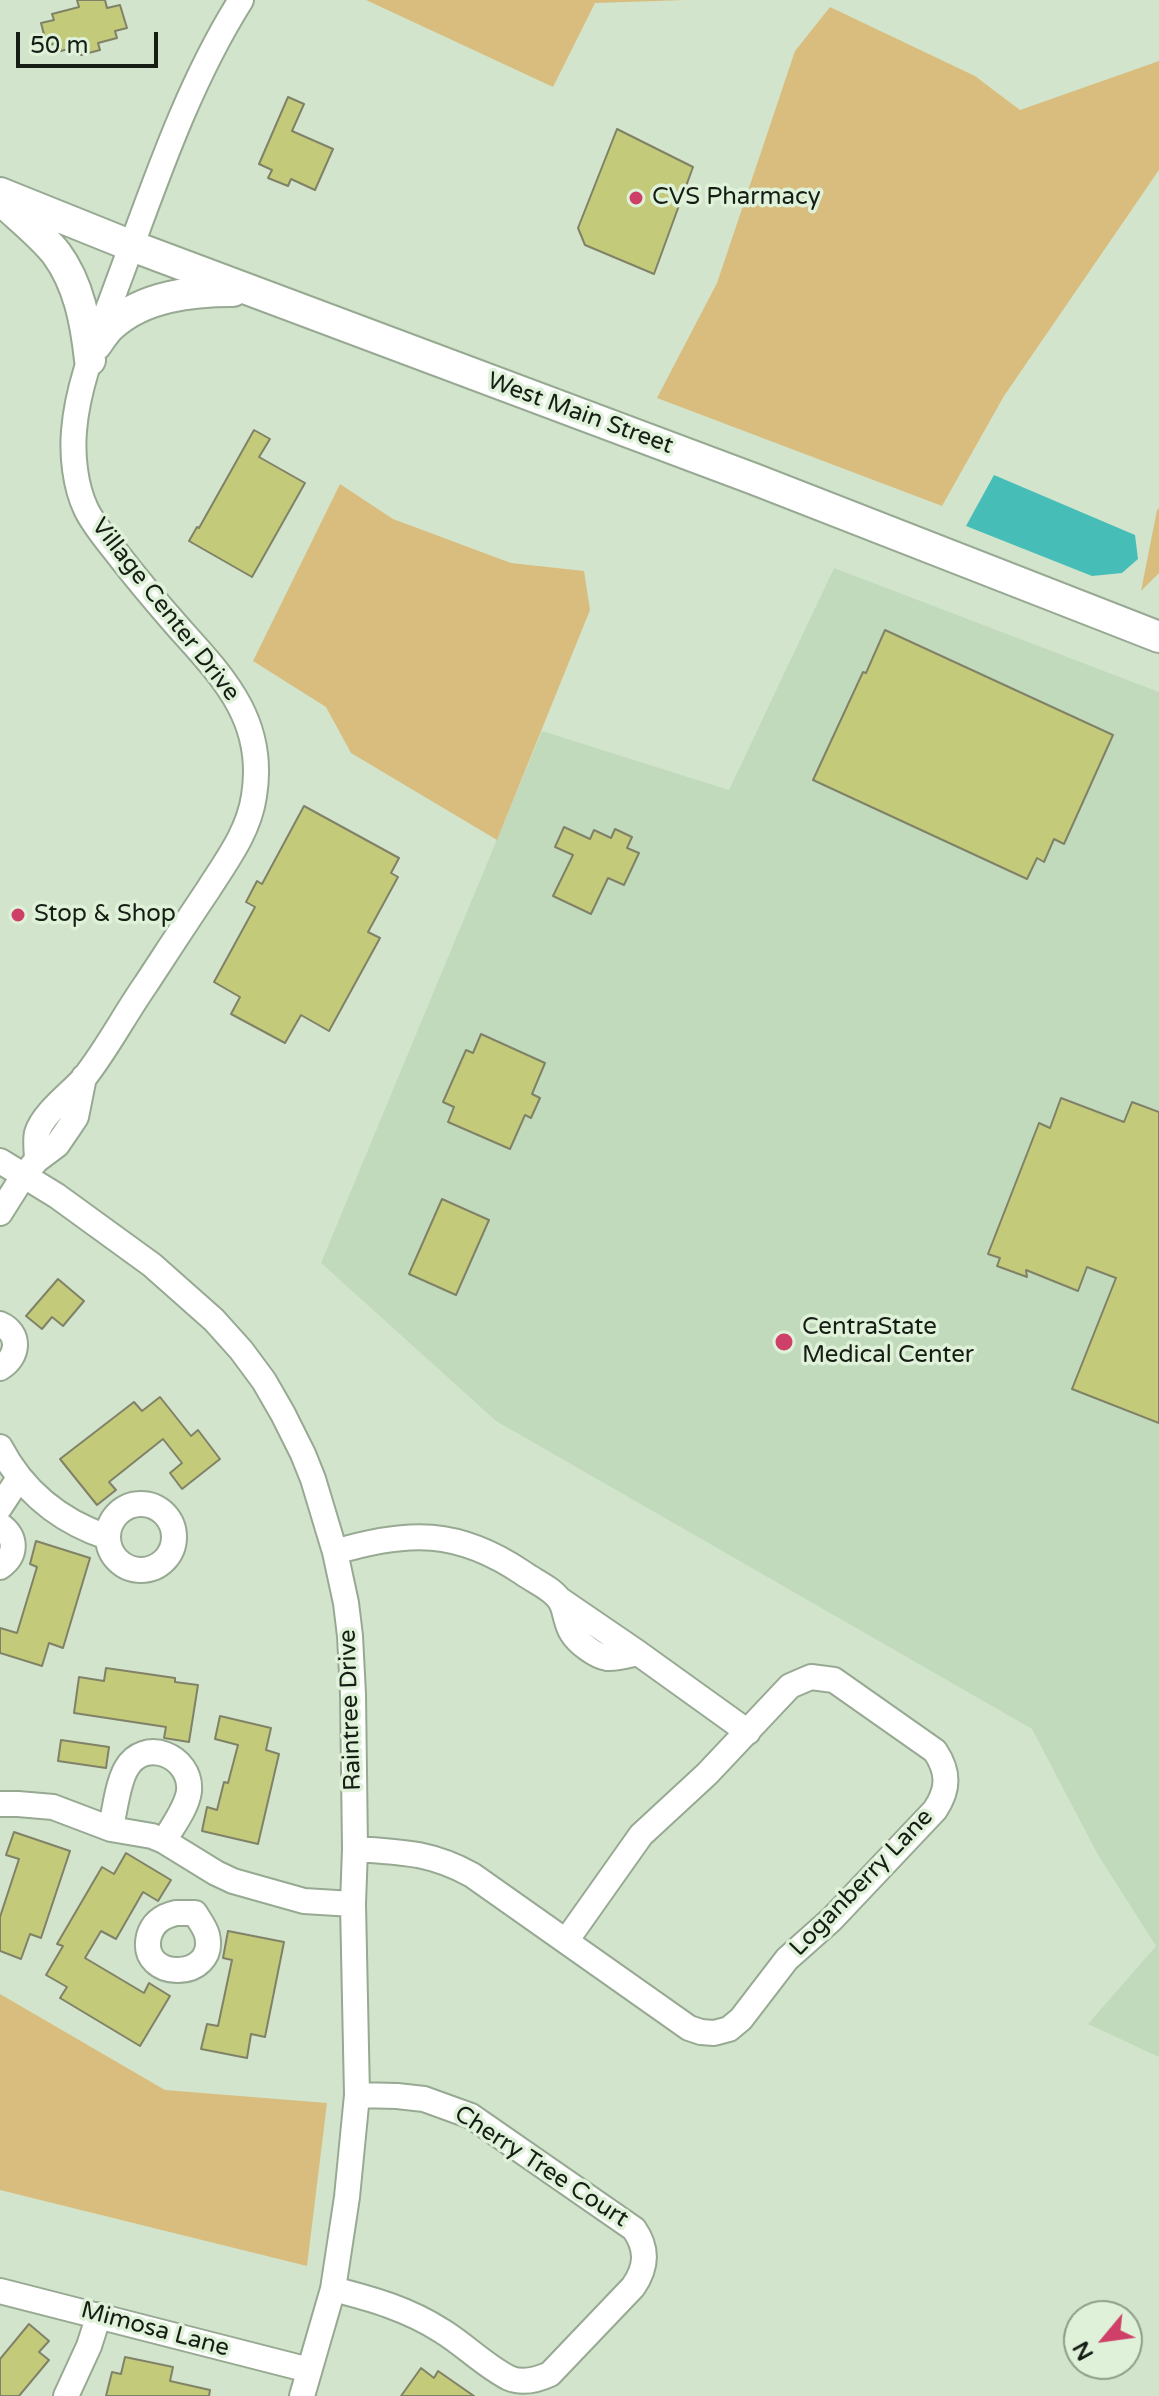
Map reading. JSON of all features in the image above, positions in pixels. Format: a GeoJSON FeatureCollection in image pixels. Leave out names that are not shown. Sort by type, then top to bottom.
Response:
{"type":"FeatureCollection","features":[{"type":"Feature","properties":{"kind":"main road","name":"West Main Street"},"geometry":{"type":"LineString","coordinates":[[0,196],[754,479],[1159,637]]}},
{"type":"Feature","properties":{"kind":"main road"},"geometry":{"type":"LineString","coordinates":[[0,196],[55,252],[67,272],[79,299],[93,352]]}},
{"type":"Feature","properties":{"kind":"main road"},"geometry":{"type":"LineString","coordinates":[[93,352],[112,325],[156,301],[201,291],[251,291]]}},
{"type":"Feature","properties":{"kind":"street","name":"Village Center Drive"},"geometry":{"type":"LineString","coordinates":[[0,1213],[30,1168],[57,1145],[76,1117],[84,1077],[236,845],[252,806],[256,762],[247,717],[226,681],[145,590],[95,524],[84,506],[74,455],[74,430],[84,376],[186,109],[222,29],[241,0]]}},
{"type":"Feature","properties":{"kind":"street","name":"Raintree Drive"},"geometry":{"type":"LineString","coordinates":[[0,1161],[30,1168],[57,1196],[152,1265],[194,1301],[241,1350],[283,1414],[303,1454],[335,1552],[350,1636],[357,2095],[347,2197],[333,2289],[302,2396]]}},
{"type":"Feature","properties":{"kind":"street"},"geometry":{"type":"LineString","coordinates":[[0,1324],[10,1330],[16,1344],[9,1363],[0,1368]]}},
{"type":"Feature","properties":{"kind":"street"},"geometry":{"type":"LineString","coordinates":[[0,1447],[19,1478],[59,1515],[107,1537]]}},
{"type":"Feature","properties":{"kind":"street"},"geometry":{"type":"LineString","coordinates":[[0,1507],[19,1478]]}},
{"type":"Feature","properties":{"kind":"street"},"geometry":{"type":"LineString","coordinates":[[0,1525],[9,1531],[13,1547],[11,1556],[0,1567]]}},
{"type":"Feature","properties":{"kind":"street"},"geometry":{"type":"LineString","coordinates":[[335,1552],[386,1538],[419,1537],[480,1549],[507,1562],[559,1599],[572,1634],[583,1644],[608,1658],[638,1653],[748,1732]]}},
{"type":"Feature","properties":{"kind":"street","name":"Loganberry Lane"},"geometry":{"type":"LineString","coordinates":[[355,1849],[423,1854],[452,1864],[689,2028],[714,2033],[729,2029],[741,2019],[787,1959],[832,1919],[935,1810],[944,1797],[946,1774],[942,1761],[935,1751],[834,1680],[811,1677],[799,1680],[707,1774],[641,1835],[566,1941]]}},
{"type":"Feature","properties":{"kind":"street"},"geometry":{"type":"LineString","coordinates":[[111,1829],[125,1770],[142,1754],[167,1754],[183,1767],[188,1776],[189,1791],[164,1841]]}},
{"type":"Feature","properties":{"kind":"street"},"geometry":{"type":"LineString","coordinates":[[0,1804],[53,1807],[111,1829],[152,1836],[233,1881],[304,1901],[353,1904]]}},
{"type":"Feature","properties":{"kind":"street"},"geometry":{"type":"LineString","coordinates":[[195,1913],[216,1873]]}},
{"type":"Feature","properties":{"kind":"street","name":"Cherry Tree Court"},"geometry":{"type":"LineString","coordinates":[[333,2289],[391,2305],[417,2316],[509,2378],[523,2382],[550,2374],[633,2287],[641,2277],[645,2264],[642,2239],[634,2229],[471,2116],[424,2099],[357,2095]]}},
{"type":"Feature","properties":{"kind":"street","name":"Mimosa Lane"},"geometry":{"type":"LineString","coordinates":[[0,2291],[309,2370]]}},
{"type":"Feature","properties":{"kind":"street"},"geometry":{"type":"LineString","coordinates":[[66,2396],[89,2346],[99,2315]]}},
{"type":"Feature","properties":{"kind":"shaded area"},"geometry":{"type":"Polygon","coordinates":[[[366,0],[686,0],[595,3],[553,87],[366,0]]]}},
{"type":"Feature","properties":{"kind":"shaded area"},"geometry":{"type":"Polygon","coordinates":[[[830,7],[975,76],[1020,110],[1159,61],[1159,170],[1004,396],[942,506],[657,398],[717,283],[795,51],[830,7]]]}},
{"type":"Feature","properties":{"kind":"shaded area"},"geometry":{"type":"Polygon","coordinates":[[[340,484],[393,519],[511,563],[584,571],[590,610],[497,840],[351,753],[326,707],[253,661],[340,484]]]}},
{"type":"Feature","properties":{"kind":"shaded area"},"geometry":{"type":"Polygon","coordinates":[[[1159,508],[1159,573],[1141,591],[1157,510],[1159,508]]]}},
{"type":"Feature","properties":{"kind":"shaded area","name":"CentraState Medical Center"},"geometry":{"type":"Polygon","coordinates":[[[834,568],[1159,692],[1159,2057],[1088,2024],[1156,1946],[1098,1855],[1032,1729],[496,1421],[321,1263],[542,731],[729,790],[834,568]]]}},
{"type":"Feature","properties":{"kind":"shaded area"},"geometry":{"type":"Polygon","coordinates":[[[0,1994],[165,2090],[327,2103],[307,2266],[0,2190],[0,1994]]]}},
{"type":"Feature","properties":{"kind":"water"},"geometry":{"type":"Polygon","coordinates":[[[994,475],[1135,535],[1138,559],[1122,573],[1092,576],[966,526],[994,475]]]}},
{"type":"Feature","properties":{"kind":"building"},"geometry":{"type":"Polygon","coordinates":[[[77,0],[105,0],[107,8],[120,5],[127,28],[115,31],[117,38],[98,43],[100,50],[81,55],[79,46],[61,51],[59,42],[47,46],[41,23],[54,20],[52,14],[79,7],[77,0]]]}},
{"type":"Feature","properties":{"kind":"building"},"geometry":{"type":"Polygon","coordinates":[[[288,97],[304,104],[292,131],[333,149],[315,190],[291,179],[288,186],[268,178],[272,170],[259,164],[288,97]]]}},
{"type":"Feature","properties":{"kind":"building","name":"CVS Pharmacy"},"geometry":{"type":"Polygon","coordinates":[[[617,129],[693,167],[654,274],[585,245],[578,228],[617,129]]]}},
{"type":"Feature","properties":{"kind":"building"},"geometry":{"type":"Polygon","coordinates":[[[254,430],[270,439],[259,457],[305,483],[252,577],[189,541],[254,430]]]}},
{"type":"Feature","properties":{"kind":"building"},"geometry":{"type":"Polygon","coordinates":[[[885,630],[1113,735],[1064,844],[1054,839],[1044,862],[1037,858],[1027,879],[813,780],[885,630]]]}},
{"type":"Feature","properties":{"kind":"building"},"geometry":{"type":"Polygon","coordinates":[[[304,806],[399,858],[391,873],[398,877],[368,932],[380,938],[329,1031],[301,1015],[285,1043],[231,1014],[240,997],[214,982],[255,907],[246,902],[257,881],[262,884],[304,806]]]}},
{"type":"Feature","properties":{"kind":"building"},"geometry":{"type":"Polygon","coordinates":[[[564,827],[590,839],[594,830],[611,838],[615,829],[632,837],[627,848],[639,853],[624,885],[608,878],[591,914],[553,896],[573,855],[555,847],[564,827]]]}},
{"type":"Feature","properties":{"kind":"building"},"geometry":{"type":"Polygon","coordinates":[[[481,1034],[545,1063],[532,1094],[540,1098],[531,1118],[525,1115],[510,1149],[448,1122],[454,1107],[443,1102],[466,1050],[473,1053],[481,1034]]]}},
{"type":"Feature","properties":{"kind":"building","name":"CentraState Medical Center"},"geometry":{"type":"Polygon","coordinates":[[[1061,1098],[1124,1122],[1132,1102],[1159,1112],[1159,1423],[1072,1389],[1116,1278],[1087,1267],[1078,1291],[1026,1270],[1027,1277],[997,1266],[1000,1258],[988,1254],[1039,1123],[1050,1128],[1061,1098]]]}},
{"type":"Feature","properties":{"kind":"building"},"geometry":{"type":"Polygon","coordinates":[[[442,1199],[489,1220],[456,1295],[409,1274],[442,1199]]]}},
{"type":"Feature","properties":{"kind":"building"},"geometry":{"type":"Polygon","coordinates":[[[58,1279],[84,1301],[63,1326],[52,1317],[42,1329],[26,1316],[58,1279]]]}},
{"type":"Feature","properties":{"kind":"building"},"geometry":{"type":"Polygon","coordinates":[[[160,1397],[191,1436],[198,1430],[220,1459],[182,1489],[170,1473],[182,1463],[163,1439],[109,1482],[116,1490],[97,1505],[60,1459],[134,1402],[142,1411],[160,1397]]]}},
{"type":"Feature","properties":{"kind":"building"},"geometry":{"type":"Polygon","coordinates":[[[36,1541],[90,1558],[63,1648],[49,1643],[42,1666],[0,1653],[0,1628],[17,1633],[37,1567],[30,1564],[36,1541]]]}},
{"type":"Feature","properties":{"kind":"building"},"geometry":{"type":"Polygon","coordinates":[[[106,1668],[175,1678],[175,1682],[198,1685],[189,1742],[164,1738],[166,1727],[74,1713],[79,1677],[104,1681],[106,1668]]]}},
{"type":"Feature","properties":{"kind":"building"},"geometry":{"type":"Polygon","coordinates":[[[220,1716],[271,1728],[266,1750],[279,1754],[258,1844],[202,1831],[207,1807],[217,1810],[238,1745],[215,1739],[220,1716]]]}},
{"type":"Feature","properties":{"kind":"building"},"geometry":{"type":"Polygon","coordinates":[[[61,1740],[109,1747],[106,1768],[58,1761],[61,1740]]]}},
{"type":"Feature","properties":{"kind":"building"},"geometry":{"type":"Polygon","coordinates":[[[14,1832],[70,1851],[41,1938],[30,1934],[21,1959],[0,1951],[0,1917],[19,1859],[6,1855],[14,1832]]]}},
{"type":"Feature","properties":{"kind":"building"},"geometry":{"type":"Polygon","coordinates":[[[126,1853],[171,1880],[158,1901],[143,1892],[116,1939],[101,1931],[85,1958],[144,1993],[149,1983],[170,1996],[140,2046],[60,1998],[67,1987],[46,1975],[63,1946],[57,1944],[102,1867],[114,1874],[126,1853]]]}},
{"type":"Feature","properties":{"kind":"building"},"geometry":{"type":"Polygon","coordinates":[[[228,1931],[284,1942],[265,2037],[251,2034],[247,2058],[201,2049],[207,2024],[218,2026],[232,1960],[223,1958],[228,1931]]]}},
{"type":"Feature","properties":{"kind":"building"},"geometry":{"type":"Polygon","coordinates":[[[29,2324],[49,2341],[39,2352],[49,2360],[19,2396],[0,2396],[0,2359],[29,2324]]]}},
{"type":"Feature","properties":{"kind":"building"},"geometry":{"type":"Polygon","coordinates":[[[125,2357],[173,2367],[170,2381],[210,2390],[209,2396],[106,2396],[112,2372],[121,2374],[125,2357]]]}},
{"type":"Feature","properties":{"kind":"building"},"geometry":{"type":"Polygon","coordinates":[[[421,2368],[434,2378],[438,2371],[474,2396],[401,2396],[421,2368]]]}},
{"type":"Feature","properties":{"kind":"place","name":"CVS Pharmacy"},"geometry":{"type":"Point","coordinates":[636,198]}},
{"type":"Feature","properties":{"kind":"place","name":"Stop & Shop"},"geometry":{"type":"Point","coordinates":[18,915]}},
{"type":"Feature","properties":{"kind":"place","name":"CentraState Medical Center"},"geometry":{"type":"Point","coordinates":[784,1342]}}]}
